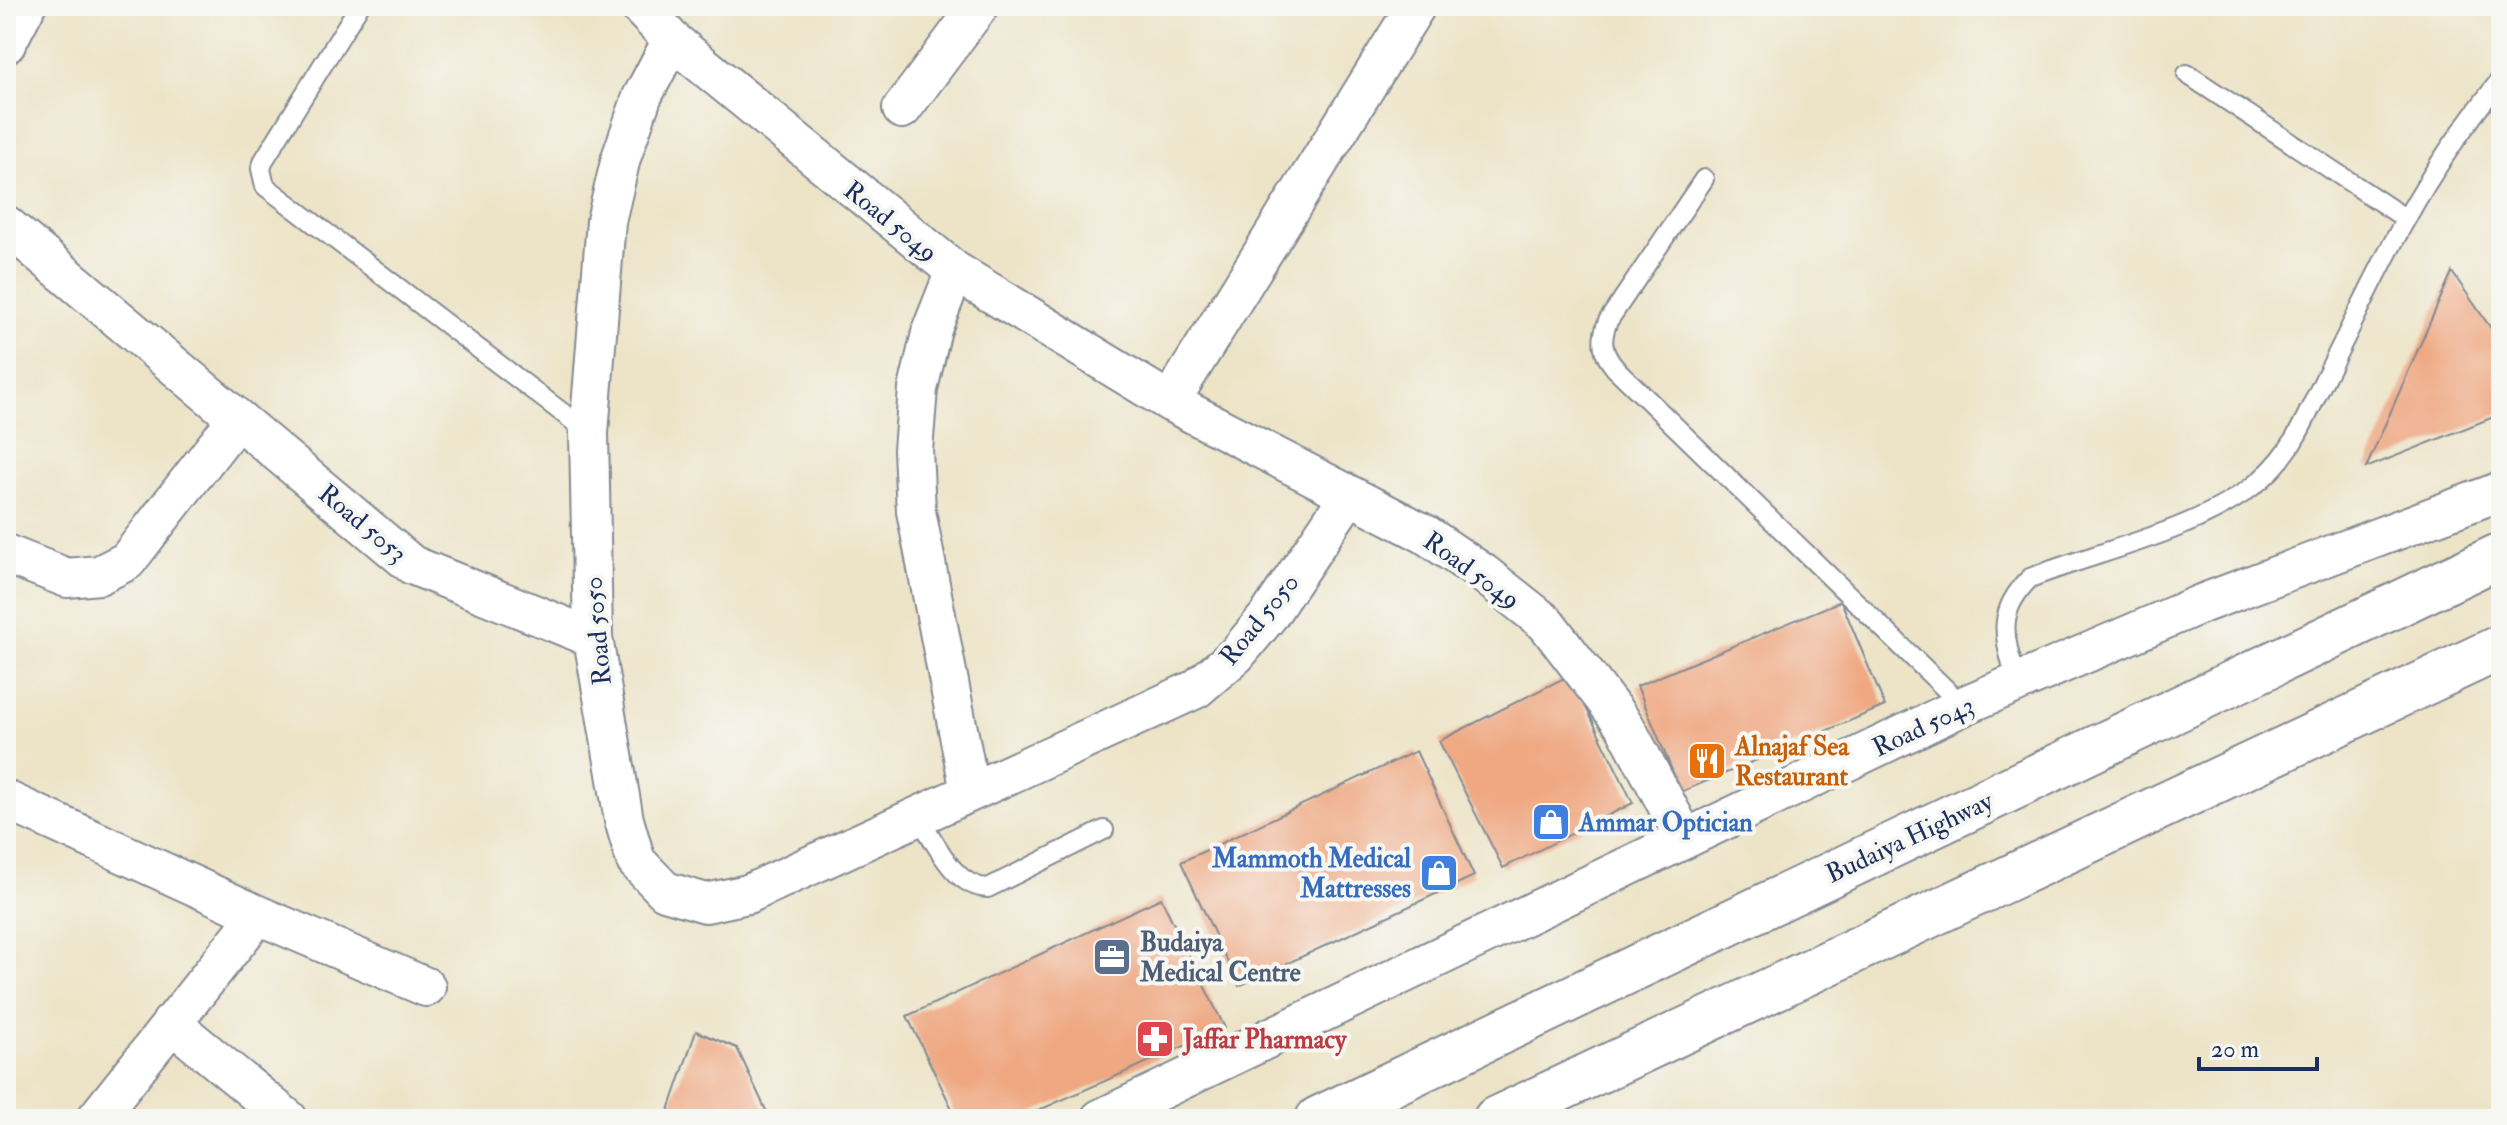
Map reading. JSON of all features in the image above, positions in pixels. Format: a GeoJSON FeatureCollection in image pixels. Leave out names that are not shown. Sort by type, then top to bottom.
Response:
{"type":"FeatureCollection","features":[{"type":"Feature","properties":{"kind":"main road","name":"Budaiya Highway"},"geometry":{"type":"LineString","coordinates":[[1318,1119],[2501,555]]}},
{"type":"Feature","properties":{"kind":"main road"},"geometry":{"type":"LineString","coordinates":[[1496,1119],[2501,647]]}},
{"type":"Feature","properties":{"kind":"street"},"geometry":{"type":"LineString","coordinates":[[6,44],[26,6]]}},
{"type":"Feature","properties":{"kind":"street","name":"Road 5049"},"geometry":{"type":"LineString","coordinates":[[639,6],[672,40],[955,271],[1170,402],[1348,497],[1425,534],[1546,623],[1625,726],[1684,837]]}},
{"type":"Feature","properties":{"kind":"street"},"geometry":{"type":"LineString","coordinates":[[902,109],[979,6]]}},
{"type":"Feature","properties":{"kind":"street"},"geometry":{"type":"LineString","coordinates":[[1170,402],[1416,6]]}},
{"type":"Feature","properties":{"kind":"street","name":"Road 5050"},"geometry":{"type":"LineString","coordinates":[[672,40],[642,97],[621,158],[606,221],[589,433],[593,638],[624,820],[636,861],[665,891],[706,903],[748,894],[1196,689],[1236,655],[1269,615],[1348,497]]}},
{"type":"Feature","properties":{"kind":"street","name":"Road 5053"},"geometry":{"type":"LineString","coordinates":[[6,225],[412,565],[593,638]]}},
{"type":"Feature","properties":{"kind":"street"},"geometry":{"type":"LineString","coordinates":[[955,271],[929,344],[918,389],[913,450],[916,511],[970,792]]}},
{"type":"Feature","properties":{"kind":"street"},"geometry":{"type":"LineString","coordinates":[[6,554],[67,578],[99,575],[127,561],[237,419]]}},
{"type":"Feature","properties":{"kind":"street","name":"Road 5043"},"geometry":{"type":"LineString","coordinates":[[1100,1119],[1963,706],[2201,604],[2501,491]]}},
{"type":"Feature","properties":{"kind":"street"},"geometry":{"type":"LineString","coordinates":[[6,800],[258,915],[426,987]]}},
{"type":"Feature","properties":{"kind":"street"},"geometry":{"type":"LineString","coordinates":[[96,1119],[258,915]]}},
{"type":"Feature","properties":{"kind":"street"},"geometry":{"type":"LineString","coordinates":[[171,1023],[288,1119]]}},
{"type":"Feature","properties":{"kind":"lane"},"geometry":{"type":"LineString","coordinates":[[359,6],[264,160],[261,179],[270,191],[589,433]]}},
{"type":"Feature","properties":{"kind":"lane"},"geometry":{"type":"LineString","coordinates":[[2187,74],[2406,219]]}},
{"type":"Feature","properties":{"kind":"lane"},"geometry":{"type":"LineString","coordinates":[[2017,683],[2004,619],[2013,595],[2030,578],[2199,516],[2248,490],[2283,460],[2305,428],[2318,394],[2406,219],[2456,139],[2501,79]]}},
{"type":"Feature","properties":{"kind":"lane"},"geometry":{"type":"LineString","coordinates":[[1704,179],[1608,321],[1602,341],[1608,361],[1963,706]]}},
{"type":"Feature","properties":{"kind":"lane"},"geometry":{"type":"LineString","coordinates":[[918,816],[960,879],[973,888],[988,888],[1104,830]]}},
{"type":"Feature","properties":{"kind":"building"},"geometry":{"type":"Polygon","coordinates":[[[2452,272],[2501,343],[2501,414],[2366,468],[2452,272]]]}},
{"type":"Feature","properties":{"kind":"building"},"geometry":{"type":"Polygon","coordinates":[[[1841,601],[1885,706],[1681,792],[1637,686],[1841,601]]]}},
{"type":"Feature","properties":{"kind":"building"},"geometry":{"type":"Polygon","coordinates":[[[1570,675],[1633,803],[1503,868],[1439,741],[1570,675]]]}},
{"type":"Feature","properties":{"kind":"building"},"geometry":{"type":"Polygon","coordinates":[[[1416,751],[1474,876],[1239,986],[1181,862],[1416,751]]]}},
{"type":"Feature","properties":{"kind":"building","name":"Budaiya Medical Centre"},"geometry":{"type":"Polygon","coordinates":[[[1161,898],[1225,1028],[1019,1119],[957,1119],[907,1016],[1161,898]]]}},
{"type":"Feature","properties":{"kind":"building"},"geometry":{"type":"Polygon","coordinates":[[[696,1031],[737,1048],[770,1119],[666,1119],[696,1031]]]}},
{"type":"Feature","properties":{"kind":"place","name":"Alnajaf Sea Restaurant"},"geometry":{"type":"Point","coordinates":[1707,761]}},
{"type":"Feature","properties":{"kind":"place","name":"Ammar Optician"},"geometry":{"type":"Point","coordinates":[1551,822]}},
{"type":"Feature","properties":{"kind":"place","name":"Mammoth Medical Mattresses"},"geometry":{"type":"Point","coordinates":[1439,873]}},
{"type":"Feature","properties":{"kind":"place","name":"Budaiya Medical Centre"},"geometry":{"type":"Point","coordinates":[1112,957]}},
{"type":"Feature","properties":{"kind":"place","name":"Jaffar Pharmacy"},"geometry":{"type":"Point","coordinates":[1155,1039]}}]}
